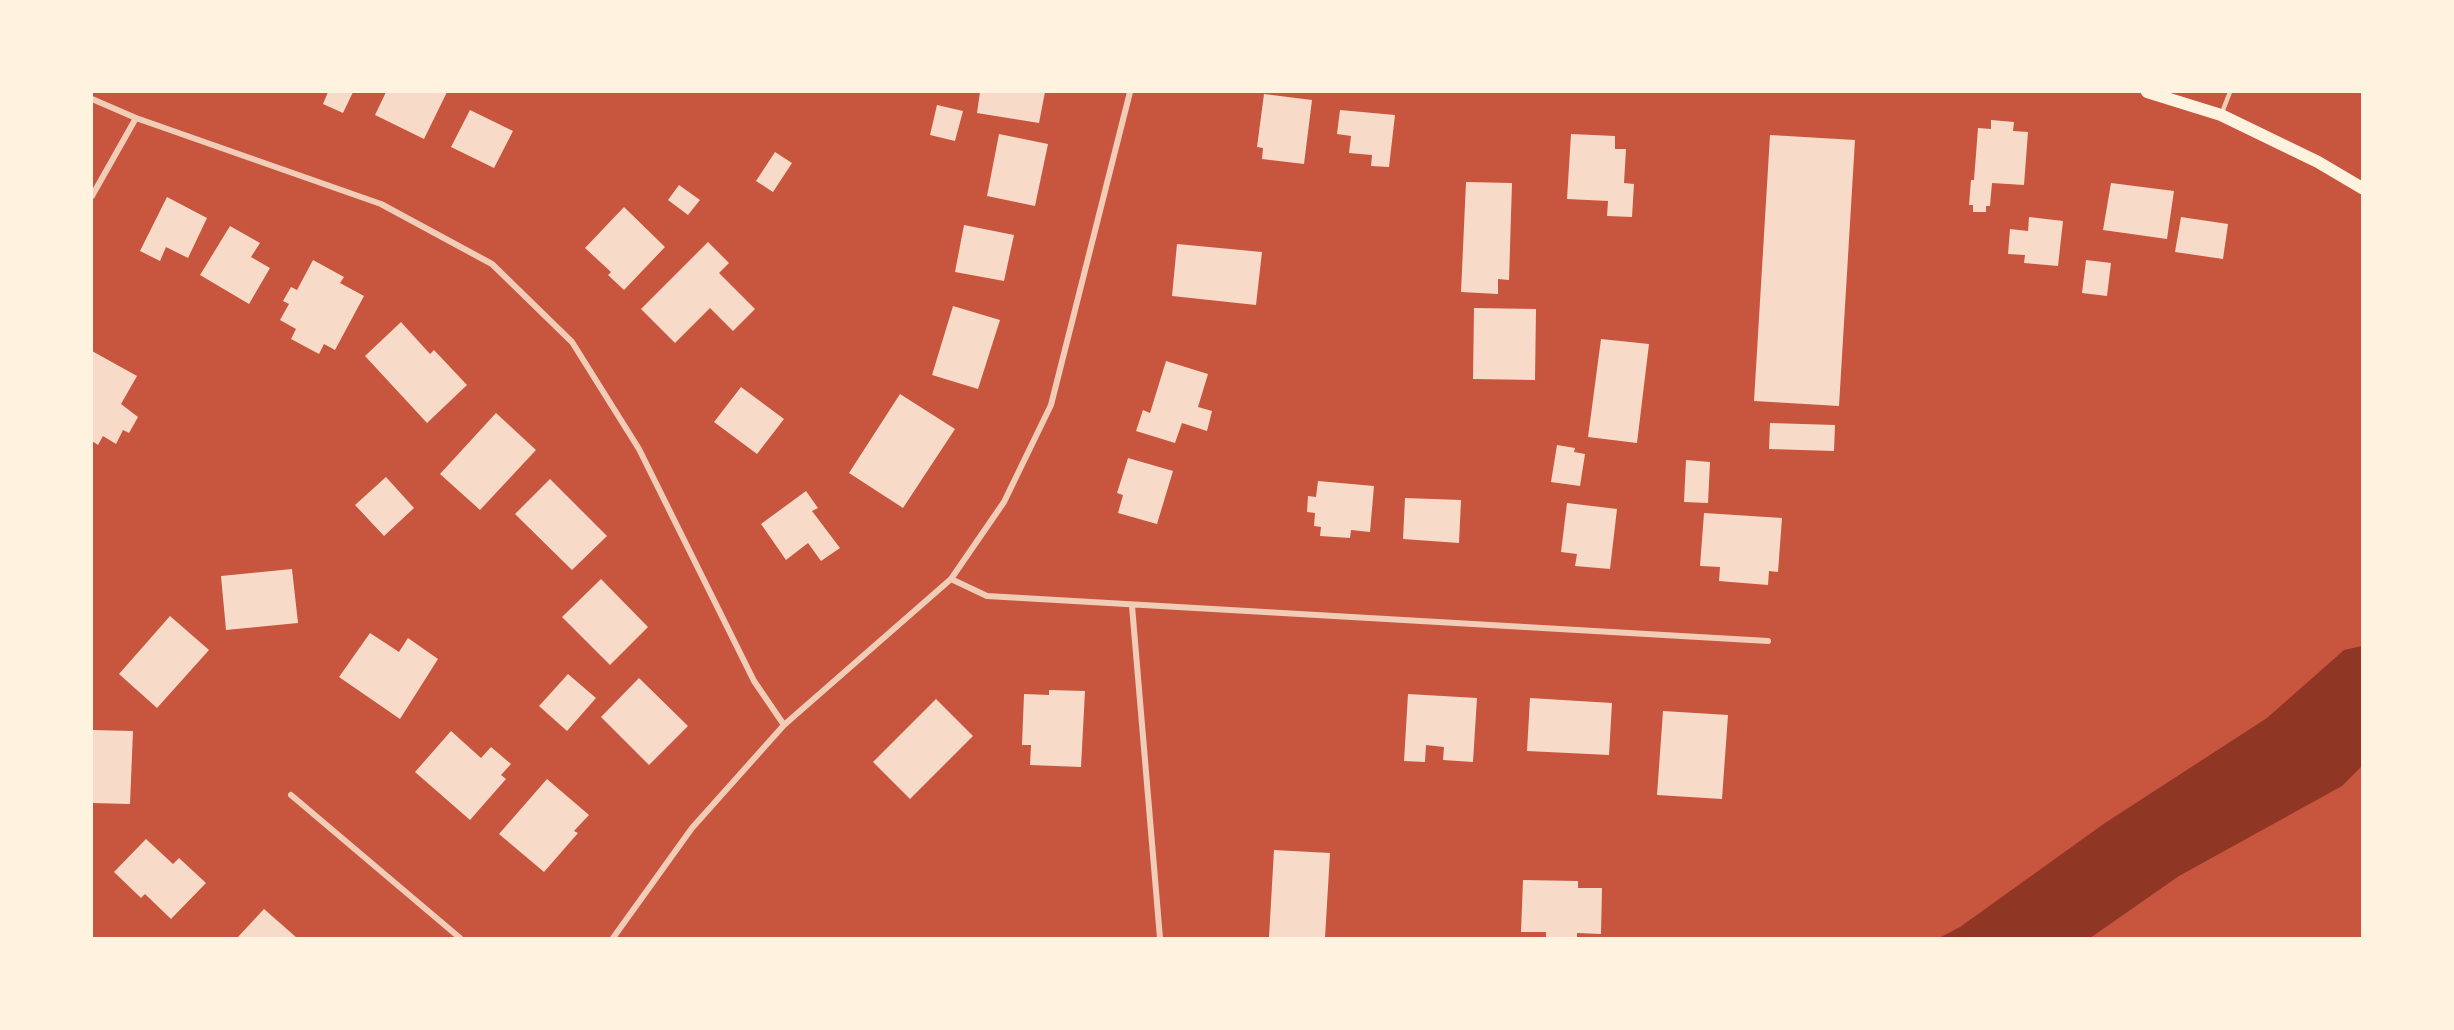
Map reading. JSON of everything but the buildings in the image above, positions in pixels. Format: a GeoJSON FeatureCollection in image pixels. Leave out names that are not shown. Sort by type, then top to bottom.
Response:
{"type":"FeatureCollection","features":[{"type":"Feature","properties":{"kind":"main road"},"geometry":{"type":"LineString","coordinates":[[2146,92],[2221,114],[2318,162],[2362,188]]}},
{"type":"Feature","properties":{"kind":"street"},"geometry":{"type":"LineString","coordinates":[[613,939],[692,828],[784,725],[951,579],[1004,502],[1051,405],[1130,92]]}},
{"type":"Feature","properties":{"kind":"street"},"geometry":{"type":"LineString","coordinates":[[92,99],[136,118],[381,204],[492,264],[572,342],[579,352],[639,449],[754,681],[784,725]]}},
{"type":"Feature","properties":{"kind":"street"},"geometry":{"type":"LineString","coordinates":[[92,196],[136,118]]}},
{"type":"Feature","properties":{"kind":"street"},"geometry":{"type":"LineString","coordinates":[[951,579],[987,596],[1768,641]]}},
{"type":"Feature","properties":{"kind":"street"},"geometry":{"type":"LineString","coordinates":[[1132,606],[1161,939]]}},
{"type":"Feature","properties":{"kind":"street"},"geometry":{"type":"LineString","coordinates":[[291,795],[460,939]]}},
{"type":"Feature","properties":{"kind":"lane"},"geometry":{"type":"LineString","coordinates":[[2221,114],[2230,92]]}},
{"type":"Feature","properties":{"kind":"shaded area"},"geometry":{"type":"Polygon","coordinates":[[[2362,646],[2362,766],[2342,786],[2179,876],[2090,938],[1939,938],[1960,927],[2105,823],[2267,718],[2344,650],[2362,646]]]}}]}
